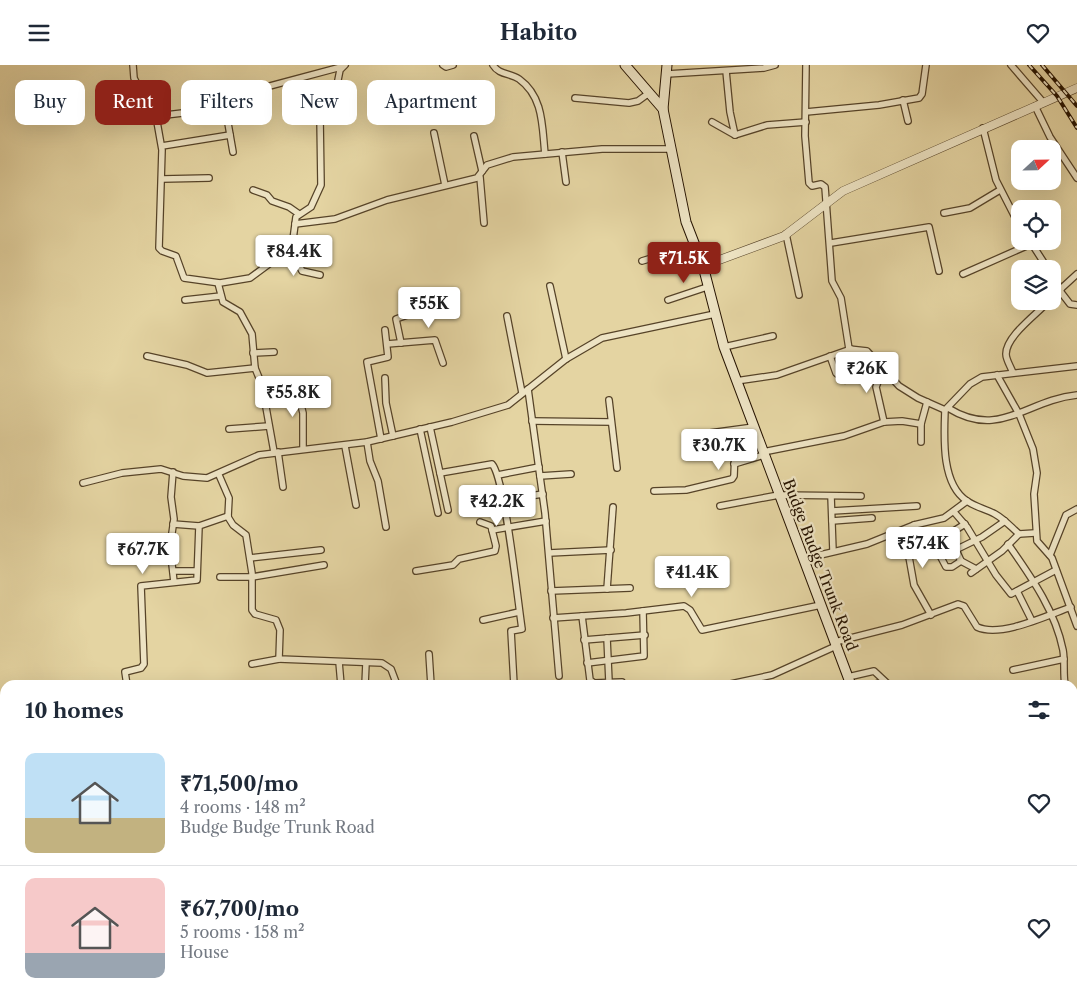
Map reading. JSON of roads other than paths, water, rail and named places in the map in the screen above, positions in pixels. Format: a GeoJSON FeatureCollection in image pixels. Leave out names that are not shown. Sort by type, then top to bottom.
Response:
{"type":"FeatureCollection","features":[{"type":"Feature","properties":{"kind":"main road"},"geometry":{"type":"LineString","coordinates":[[625,65],[664,109]]}},
{"type":"Feature","properties":{"kind":"main road","name":"Budge Budge Trunk Road"},"geometry":{"type":"LineString","coordinates":[[667,69],[664,109],[686,221],[703,266],[724,347],[736,381],[849,680]]}},
{"type":"Feature","properties":{"kind":"main road"},"geometry":{"type":"LineString","coordinates":[[649,92],[666,86]]}},
{"type":"Feature","properties":{"kind":"street"},"geometry":{"type":"LineString","coordinates":[[132,65],[135,80]]}},
{"type":"Feature","properties":{"kind":"street"},"geometry":{"type":"LineString","coordinates":[[442,65],[453,65]]}},
{"type":"Feature","properties":{"kind":"street"},"geometry":{"type":"LineString","coordinates":[[493,65],[498,71],[519,79],[533,93],[540,110],[545,154]]}},
{"type":"Feature","properties":{"kind":"street"},"geometry":{"type":"LineString","coordinates":[[667,69],[715,68],[726,71],[775,65]]}},
{"type":"Feature","properties":{"kind":"street"},"geometry":{"type":"LineString","coordinates":[[806,65],[809,183],[812,186],[823,185],[827,203],[831,243],[832,281],[841,298],[846,344],[851,349]]}},
{"type":"Feature","properties":{"kind":"street"},"geometry":{"type":"LineString","coordinates":[[806,112],[921,97],[926,65]]}},
{"type":"Feature","properties":{"kind":"street"},"geometry":{"type":"LineString","coordinates":[[1011,65],[1043,102]]}},
{"type":"Feature","properties":{"kind":"street"},"geometry":{"type":"LineString","coordinates":[[272,86],[343,66]]}},
{"type":"Feature","properties":{"kind":"street"},"geometry":{"type":"LineString","coordinates":[[320,275],[302,271],[291,249],[295,224],[299,214],[311,207],[321,185],[320,117],[331,100],[343,66]]}},
{"type":"Feature","properties":{"kind":"street"},"geometry":{"type":"LineString","coordinates":[[726,71],[730,112],[735,135]]}},
{"type":"Feature","properties":{"kind":"street"},"geometry":{"type":"LineString","coordinates":[[703,266],[758,247],[786,234],[843,191],[1077,88]]}},
{"type":"Feature","properties":{"kind":"street"},"geometry":{"type":"LineString","coordinates":[[576,98],[629,103],[638,101],[649,92]]}},
{"type":"Feature","properties":{"kind":"street"},"geometry":{"type":"LineString","coordinates":[[903,100],[908,121]]}},
{"type":"Feature","properties":{"kind":"street"},"geometry":{"type":"LineString","coordinates":[[1035,105],[1050,137],[1077,178]]}},
{"type":"Feature","properties":{"kind":"street"},"geometry":{"type":"LineString","coordinates":[[712,122],[735,135],[767,125],[806,122]]}},
{"type":"Feature","properties":{"kind":"street"},"geometry":{"type":"LineString","coordinates":[[159,125],[162,145],[162,179],[158,241],[160,250],[175,254],[184,278],[218,283],[250,278],[258,274],[268,262],[291,249]]}},
{"type":"Feature","properties":{"kind":"street"},"geometry":{"type":"LineString","coordinates":[[228,125],[233,152]]}},
{"type":"Feature","properties":{"kind":"street"},"geometry":{"type":"LineString","coordinates":[[984,128],[1000,190],[1011,210]]}},
{"type":"Feature","properties":{"kind":"street"},"geometry":{"type":"LineString","coordinates":[[434,133],[446,185]]}},
{"type":"Feature","properties":{"kind":"street"},"geometry":{"type":"LineString","coordinates":[[162,145],[230,135]]}},
{"type":"Feature","properties":{"kind":"street"},"geometry":{"type":"LineString","coordinates":[[474,136],[481,174],[484,223]]}},
{"type":"Feature","properties":{"kind":"street"},"geometry":{"type":"LineString","coordinates":[[295,224],[335,219],[370,206],[446,185],[481,174],[487,165],[499,160],[602,149],[672,149]]}},
{"type":"Feature","properties":{"kind":"street"},"geometry":{"type":"LineString","coordinates":[[562,152],[566,183]]}},
{"type":"Feature","properties":{"kind":"street"},"geometry":{"type":"LineString","coordinates":[[162,179],[209,178]]}},
{"type":"Feature","properties":{"kind":"street"},"geometry":{"type":"LineString","coordinates":[[253,190],[267,195],[272,201],[289,207],[299,214]]}},
{"type":"Feature","properties":{"kind":"street"},"geometry":{"type":"LineString","coordinates":[[944,213],[970,208],[1000,190]]}},
{"type":"Feature","properties":{"kind":"street"},"geometry":{"type":"LineString","coordinates":[[831,243],[929,227],[939,271]]}},
{"type":"Feature","properties":{"kind":"street"},"geometry":{"type":"LineString","coordinates":[[786,234],[799,295]]}},
{"type":"Feature","properties":{"kind":"street"},"geometry":{"type":"LineString","coordinates":[[642,261],[695,245]]}},
{"type":"Feature","properties":{"kind":"street"},"geometry":{"type":"LineString","coordinates":[[963,274],[1014,250]]}},
{"type":"Feature","properties":{"kind":"street"},"geometry":{"type":"LineString","coordinates":[[1061,289],[1077,274]]}},
{"type":"Feature","properties":{"kind":"street"},"geometry":{"type":"LineString","coordinates":[[218,283],[223,303],[237,309],[245,318],[252,334],[254,368],[262,385],[282,487]]}},
{"type":"Feature","properties":{"kind":"street"},"geometry":{"type":"LineString","coordinates":[[550,286],[566,359]]}},
{"type":"Feature","properties":{"kind":"street"},"geometry":{"type":"LineString","coordinates":[[668,300],[707,287]]}},
{"type":"Feature","properties":{"kind":"street"},"geometry":{"type":"LineString","coordinates":[[1061,291],[1070,304],[1077,305]]}},
{"type":"Feature","properties":{"kind":"street"},"geometry":{"type":"LineString","coordinates":[[185,301],[220,296]]}},
{"type":"Feature","properties":{"kind":"street"},"geometry":{"type":"LineString","coordinates":[[1013,373],[1006,355],[1010,342],[1014,334],[1039,310]]}},
{"type":"Feature","properties":{"kind":"street"},"geometry":{"type":"LineString","coordinates":[[401,343],[396,319],[416,312]]}},
{"type":"Feature","properties":{"kind":"street"},"geometry":{"type":"LineString","coordinates":[[83,483],[122,473],[161,469],[183,476],[205,479],[219,475],[250,458],[276,452],[345,446],[366,442],[501,408],[566,359],[602,338],[715,313]]}},
{"type":"Feature","properties":{"kind":"street"},"geometry":{"type":"LineString","coordinates":[[508,316],[532,421],[543,494],[559,676]]}},
{"type":"Feature","properties":{"kind":"street"},"geometry":{"type":"LineString","coordinates":[[381,439],[367,362],[388,357],[385,330]]}},
{"type":"Feature","properties":{"kind":"street"},"geometry":{"type":"LineString","coordinates":[[724,347],[773,336]]}},
{"type":"Feature","properties":{"kind":"street"},"geometry":{"type":"LineString","coordinates":[[387,344],[435,340],[443,363]]}},
{"type":"Feature","properties":{"kind":"street"},"geometry":{"type":"LineString","coordinates":[[736,381],[777,375],[851,349],[867,351],[899,386],[927,402],[977,421],[996,421],[1050,400],[1077,395]]}},
{"type":"Feature","properties":{"kind":"street"},"geometry":{"type":"LineString","coordinates":[[254,353],[274,352]]}},
{"type":"Feature","properties":{"kind":"street"},"geometry":{"type":"LineString","coordinates":[[147,356],[187,365],[207,373],[254,368]]}},
{"type":"Feature","properties":{"kind":"street"},"geometry":{"type":"LineString","coordinates":[[830,356],[836,373],[845,380]]}},
{"type":"Feature","properties":{"kind":"street"},"geometry":{"type":"LineString","coordinates":[[1019,534],[1005,521],[967,501],[953,486],[949,473],[944,433],[947,409],[974,381],[997,375],[1077,366]]}},
{"type":"Feature","properties":{"kind":"street"},"geometry":{"type":"LineString","coordinates":[[882,368],[876,387],[884,422]]}},
{"type":"Feature","properties":{"kind":"street"},"geometry":{"type":"LineString","coordinates":[[997,375],[1019,413],[1036,462],[1035,533],[1040,546],[1050,555],[1077,626]]}},
{"type":"Feature","properties":{"kind":"street"},"geometry":{"type":"LineString","coordinates":[[385,378],[386,403],[393,436]]}},
{"type":"Feature","properties":{"kind":"street"},"geometry":{"type":"LineString","coordinates":[[296,386],[303,413],[303,449]]}},
{"type":"Feature","properties":{"kind":"street"},"geometry":{"type":"LineString","coordinates":[[609,400],[616,468]]}},
{"type":"Feature","properties":{"kind":"street"},"geometry":{"type":"LineString","coordinates":[[921,442],[921,424],[927,402]]}},
{"type":"Feature","properties":{"kind":"street"},"geometry":{"type":"LineString","coordinates":[[532,421],[611,422]]}},
{"type":"Feature","properties":{"kind":"street"},"geometry":{"type":"LineString","coordinates":[[654,491],[686,490],[732,479],[734,476],[734,454],[738,447],[762,450],[844,436],[884,422],[902,421],[921,424]]}},
{"type":"Feature","properties":{"kind":"street"},"geometry":{"type":"LineString","coordinates":[[230,429],[269,426]]}},
{"type":"Feature","properties":{"kind":"street"},"geometry":{"type":"LineString","coordinates":[[430,427],[448,510]]}},
{"type":"Feature","properties":{"kind":"street"},"geometry":{"type":"LineString","coordinates":[[688,436],[754,427]]}},
{"type":"Feature","properties":{"kind":"street"},"geometry":{"type":"LineString","coordinates":[[420,429],[438,513]]}},
{"type":"Feature","properties":{"kind":"street"},"geometry":{"type":"LineString","coordinates":[[366,442],[370,461],[378,481],[386,527]]}},
{"type":"Feature","properties":{"kind":"street"},"geometry":{"type":"LineString","coordinates":[[345,446],[356,505]]}},
{"type":"Feature","properties":{"kind":"street"},"geometry":{"type":"LineString","coordinates":[[734,464],[762,450]]}},
{"type":"Feature","properties":{"kind":"street"},"geometry":{"type":"LineString","coordinates":[[440,473],[492,464],[498,475],[508,527],[522,629],[511,631],[514,680]]}},
{"type":"Feature","properties":{"kind":"street"},"geometry":{"type":"LineString","coordinates":[[498,475],[539,467]]}},
{"type":"Feature","properties":{"kind":"street"},"geometry":{"type":"LineString","coordinates":[[173,472],[171,497],[173,524],[170,547],[174,582]]}},
{"type":"Feature","properties":{"kind":"street"},"geometry":{"type":"LineString","coordinates":[[219,475],[229,498],[228,516],[233,525],[245,533],[252,577],[253,612],[276,620],[280,627],[279,659]]}},
{"type":"Feature","properties":{"kind":"street"},"geometry":{"type":"LineString","coordinates":[[540,477],[571,475]]}},
{"type":"Feature","properties":{"kind":"street"},"geometry":{"type":"LineString","coordinates":[[503,500],[543,494]]}},
{"type":"Feature","properties":{"kind":"street"},"geometry":{"type":"LineString","coordinates":[[720,506],[779,495],[861,496]]}},
{"type":"Feature","properties":{"kind":"street"},"geometry":{"type":"LineString","coordinates":[[831,495],[833,551]]}},
{"type":"Feature","properties":{"kind":"street"},"geometry":{"type":"LineString","coordinates":[[803,559],[867,544],[914,525],[940,520],[954,512],[967,501]]}},
{"type":"Feature","properties":{"kind":"street"},"geometry":{"type":"LineString","coordinates":[[832,511],[917,506]]}},
{"type":"Feature","properties":{"kind":"street"},"geometry":{"type":"LineString","coordinates":[[607,589],[613,507]]}},
{"type":"Feature","properties":{"kind":"street"},"geometry":{"type":"LineString","coordinates":[[1050,555],[1066,515],[1077,509]]}},
{"type":"Feature","properties":{"kind":"street"},"geometry":{"type":"LineString","coordinates":[[954,512],[965,524],[1011,594],[1056,570]]}},
{"type":"Feature","properties":{"kind":"street"},"geometry":{"type":"LineString","coordinates":[[173,524],[199,526],[228,516]]}},
{"type":"Feature","properties":{"kind":"street"},"geometry":{"type":"LineString","coordinates":[[832,521],[872,518]]}},
{"type":"Feature","properties":{"kind":"street"},"geometry":{"type":"LineString","coordinates":[[492,530],[546,521]]}},
{"type":"Feature","properties":{"kind":"street"},"geometry":{"type":"LineString","coordinates":[[941,557],[975,540],[1005,521]]}},
{"type":"Feature","properties":{"kind":"street"},"geometry":{"type":"LineString","coordinates":[[416,571],[453,565],[458,559],[494,551],[496,546],[490,524],[480,522]]}},
{"type":"Feature","properties":{"kind":"street"},"geometry":{"type":"LineString","coordinates":[[933,546],[965,524]]}},
{"type":"Feature","properties":{"kind":"street"},"geometry":{"type":"LineString","coordinates":[[914,525],[921,543],[933,546],[946,567],[961,561]]}},
{"type":"Feature","properties":{"kind":"street"},"geometry":{"type":"LineString","coordinates":[[126,680],[125,672],[141,668],[144,664],[141,586],[197,580],[199,526]]}},
{"type":"Feature","properties":{"kind":"street"},"geometry":{"type":"LineString","coordinates":[[893,533],[899,551],[909,557],[914,585],[930,615]]}},
{"type":"Feature","properties":{"kind":"street"},"geometry":{"type":"LineString","coordinates":[[956,550],[961,561],[973,571],[989,561],[1019,534],[1035,533]]}},
{"type":"Feature","properties":{"kind":"street"},"geometry":{"type":"LineString","coordinates":[[1008,544],[1034,581],[1052,614],[1064,659],[1065,680]]}},
{"type":"Feature","properties":{"kind":"street"},"geometry":{"type":"LineString","coordinates":[[250,558],[321,550]]}},
{"type":"Feature","properties":{"kind":"street"},"geometry":{"type":"LineString","coordinates":[[549,553],[611,550]]}},
{"type":"Feature","properties":{"kind":"street"},"geometry":{"type":"LineString","coordinates":[[220,577],[252,577],[324,565]]}},
{"type":"Feature","properties":{"kind":"street"},"geometry":{"type":"LineString","coordinates":[[173,571],[198,571]]}},
{"type":"Feature","properties":{"kind":"street"},"geometry":{"type":"LineString","coordinates":[[551,591],[630,588]]}},
{"type":"Feature","properties":{"kind":"street"},"geometry":{"type":"LineString","coordinates":[[1017,591],[1032,621]]}},
{"type":"Feature","properties":{"kind":"street"},"geometry":{"type":"LineString","coordinates":[[753,680],[772,675],[835,644],[902,625],[961,604],[977,627],[982,630],[1007,628],[1071,607]]}},
{"type":"Feature","properties":{"kind":"street"},"geometry":{"type":"LineString","coordinates":[[553,618],[643,611],[678,606],[688,607],[702,630],[821,605]]}},
{"type":"Feature","properties":{"kind":"street"},"geometry":{"type":"LineString","coordinates":[[587,663],[644,656],[643,611]]}},
{"type":"Feature","properties":{"kind":"street"},"geometry":{"type":"LineString","coordinates":[[483,620],[520,612]]}},
{"type":"Feature","properties":{"kind":"street"},"geometry":{"type":"LineString","coordinates":[[582,616],[587,663],[591,680]]}},
{"type":"Feature","properties":{"kind":"street"},"geometry":{"type":"LineString","coordinates":[[584,640],[645,635]]}},
{"type":"Feature","properties":{"kind":"street"},"geometry":{"type":"LineString","coordinates":[[608,638],[608,680]]}},
{"type":"Feature","properties":{"kind":"street"},"geometry":{"type":"LineString","coordinates":[[429,655],[431,680]]}},
{"type":"Feature","properties":{"kind":"street"},"geometry":{"type":"LineString","coordinates":[[252,664],[279,659],[388,665],[395,680]]}},
{"type":"Feature","properties":{"kind":"street"},"geometry":{"type":"LineString","coordinates":[[1013,670],[1064,659]]}},
{"type":"Feature","properties":{"kind":"street"},"geometry":{"type":"LineString","coordinates":[[339,661],[340,680]]}},
{"type":"Feature","properties":{"kind":"street"},"geometry":{"type":"LineString","coordinates":[[364,680],[366,663]]}},
{"type":"Feature","properties":{"kind":"street"},"geometry":{"type":"LineString","coordinates":[[852,680],[874,671],[884,680]]}},
{"type":"Feature","properties":{"kind":"railway"},"geometry":{"type":"LineString","coordinates":[[1029,65],[1057,96],[1077,128]]}},
{"type":"Feature","properties":{"kind":"railway"},"geometry":{"type":"LineString","coordinates":[[1042,65],[1077,106]]}}]}
